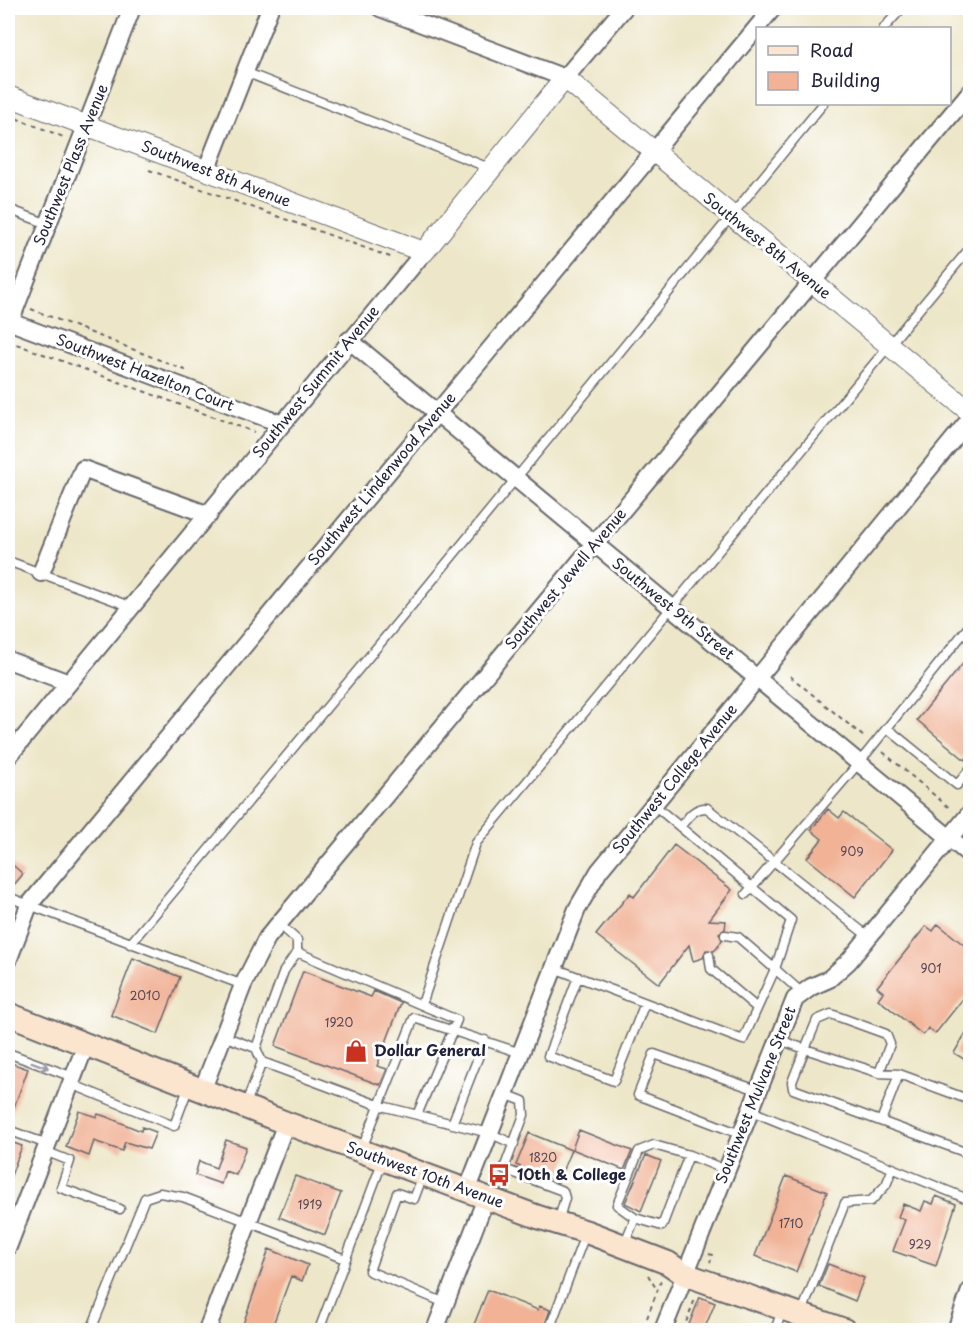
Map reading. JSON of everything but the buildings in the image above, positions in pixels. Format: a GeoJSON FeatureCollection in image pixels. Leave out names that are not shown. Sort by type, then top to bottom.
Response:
{"type":"FeatureCollection","features":[{"type":"Feature","properties":{"kind":"main road","name":"Southwest 10th Avenue"},"geometry":{"type":"LineString","coordinates":[[8,1014],[286,1124],[668,1263],[684,1274],[786,1318],[844,1330]]}},
{"type":"Feature","properties":{"kind":"street","name":"Southwest Plass Avenue"},"geometry":{"type":"LineString","coordinates":[[9,322],[88,126],[132,8]]}},
{"type":"Feature","properties":{"kind":"street"},"geometry":{"type":"LineString","coordinates":[[206,171],[270,8]]}},
{"type":"Feature","properties":{"kind":"street"},"geometry":{"type":"LineString","coordinates":[[380,8],[565,78]]}},
{"type":"Feature","properties":{"kind":"street","name":"Southwest Summit Avenue"},"geometry":{"type":"LineString","coordinates":[[8,757],[624,8]]}},
{"type":"Feature","properties":{"kind":"street","name":"Southwest Lindenwood Avenue"},"geometry":{"type":"LineString","coordinates":[[757,27],[773,8]]}},
{"type":"Feature","properties":{"kind":"street","name":"Southwest Lindenwood Avenue"},"geometry":{"type":"LineString","coordinates":[[8,961],[29,905],[756,28]]}},
{"type":"Feature","properties":{"kind":"street","name":"Southwest 8th Avenue"},"geometry":{"type":"LineString","coordinates":[[565,78],[970,412]]}},
{"type":"Feature","properties":{"kind":"street","name":"Southwest Jewell Avenue"},"geometry":{"type":"LineString","coordinates":[[195,1088],[223,1036],[243,985],[261,948],[279,924],[970,92]]}},
{"type":"Feature","properties":{"kind":"street","name":"Southwest 8th Avenue"},"geometry":{"type":"LineString","coordinates":[[8,96],[424,252]]}},
{"type":"Feature","properties":{"kind":"street","name":"Southwest Hazelton Court"},"geometry":{"type":"LineString","coordinates":[[9,322],[282,424]]}},
{"type":"Feature","properties":{"kind":"street","name":"Southwest 9th Street"},"geometry":{"type":"LineString","coordinates":[[349,340],[435,414],[970,855]]}},
{"type":"Feature","properties":{"kind":"street","name":"Southwest College Avenue"},"geometry":{"type":"LineString","coordinates":[[435,1330],[476,1194],[489,1133],[585,894],[599,871],[970,419]]}},
{"type":"Feature","properties":{"kind":"street"},"geometry":{"type":"LineString","coordinates":[[41,573],[83,469],[209,515]]}},
{"type":"Feature","properties":{"kind":"street"},"geometry":{"type":"LineString","coordinates":[[8,660],[69,683]]}},
{"type":"Feature","properties":{"kind":"street","name":"Southwest Mulvane Street"},"geometry":{"type":"LineString","coordinates":[[663,1330],[777,1039],[795,999],[801,992],[829,979],[849,961],[970,813]]}},
{"type":"Feature","properties":{"kind":"street"},"geometry":{"type":"LineString","coordinates":[[8,1247],[86,1044]]}},
{"type":"Feature","properties":{"kind":"street"},"geometry":{"type":"LineString","coordinates":[[207,1330],[286,1124]]}},
{"type":"Feature","properties":{"kind":"street"},"geometry":{"type":"LineString","coordinates":[[956,1330],[970,1291]]}},
{"type":"Feature","properties":{"kind":"lane"},"geometry":{"type":"LineString","coordinates":[[885,27],[902,8]]}},
{"type":"Feature","properties":{"kind":"lane"},"geometry":{"type":"LineString","coordinates":[[245,72],[492,169]]}},
{"type":"Feature","properties":{"kind":"lane"},"geometry":{"type":"LineString","coordinates":[[130,944],[422,593],[822,105]]}},
{"type":"Feature","properties":{"kind":"lane"},"geometry":{"type":"LineString","coordinates":[[8,208],[48,224]]}},
{"type":"Feature","properties":{"kind":"lane"},"geometry":{"type":"LineString","coordinates":[[422,1004],[476,843],[673,609],[970,248]]}},
{"type":"Feature","properties":{"kind":"lane"},"geometry":{"type":"LineString","coordinates":[[8,561],[132,607]]}},
{"type":"Feature","properties":{"kind":"lane"},"geometry":{"type":"LineString","coordinates":[[749,890],[858,764],[970,625]]}},
{"type":"Feature","properties":{"kind":"lane"},"geometry":{"type":"LineString","coordinates":[[887,728],[957,785],[970,772]]}},
{"type":"Feature","properties":{"kind":"lane"},"geometry":{"type":"LineString","coordinates":[[554,968],[743,1040],[775,969],[791,920],[749,890],[654,805]]}},
{"type":"Feature","properties":{"kind":"lane"},"geometry":{"type":"LineString","coordinates":[[680,827],[700,807],[707,808],[776,860],[869,937]]}},
{"type":"Feature","properties":{"kind":"lane"},"geometry":{"type":"LineString","coordinates":[[8,897],[243,985]]}},
{"type":"Feature","properties":{"kind":"lane"},"geometry":{"type":"LineString","coordinates":[[245,1108],[262,1062],[256,1048],[285,971],[297,952],[297,940],[279,924]]}},
{"type":"Feature","properties":{"kind":"lane"},"geometry":{"type":"LineString","coordinates":[[725,935],[738,937],[801,992]]}},
{"type":"Feature","properties":{"kind":"lane"},"geometry":{"type":"LineString","coordinates":[[297,952],[457,1020],[417,1115]]}},
{"type":"Feature","properties":{"kind":"lane"},"geometry":{"type":"LineString","coordinates":[[710,955],[711,969],[757,1008]]}},
{"type":"Feature","properties":{"kind":"lane"},"geometry":{"type":"LineString","coordinates":[[578,977],[549,1056],[614,1081],[645,1002]]}},
{"type":"Feature","properties":{"kind":"lane"},"geometry":{"type":"LineString","coordinates":[[879,1073],[891,1044],[886,1034],[831,1014],[817,1020],[792,1082],[793,1089],[970,1154]]}},
{"type":"Feature","properties":{"kind":"lane"},"geometry":{"type":"LineString","coordinates":[[361,1151],[414,1018],[521,1053]]}},
{"type":"Feature","properties":{"kind":"lane"},"geometry":{"type":"LineString","coordinates":[[223,1036],[256,1048]]}},
{"type":"Feature","properties":{"kind":"lane"},"geometry":{"type":"LineString","coordinates":[[777,1039],[879,1073],[899,1074],[970,1100]]}},
{"type":"Feature","properties":{"kind":"lane"},"geometry":{"type":"LineString","coordinates":[[452,1124],[485,1040]]}},
{"type":"Feature","properties":{"kind":"lane"},"geometry":{"type":"LineString","coordinates":[[8,1053],[174,1126],[195,1088]]}},
{"type":"Feature","properties":{"kind":"lane"},"geometry":{"type":"LineString","coordinates":[[740,1134],[638,1095],[654,1054],[757,1090]]}},
{"type":"Feature","properties":{"kind":"lane"},"geometry":{"type":"LineString","coordinates":[[262,1062],[378,1106],[489,1133],[514,1144]]}},
{"type":"Feature","properties":{"kind":"lane"},"geometry":{"type":"LineString","coordinates":[[881,1121],[899,1074]]}},
{"type":"Feature","properties":{"kind":"lane"},"geometry":{"type":"LineString","coordinates":[[505,1094],[523,1101],[524,1115],[504,1169],[563,1191],[565,1198],[558,1223]]}},
{"type":"Feature","properties":{"kind":"lane"},"geometry":{"type":"LineString","coordinates":[[749,1110],[970,1200]]}},
{"type":"Feature","properties":{"kind":"lane"},"geometry":{"type":"LineString","coordinates":[[8,1130],[70,1161],[61,1188],[120,1209]]}},
{"type":"Feature","properties":{"kind":"lane"},"geometry":{"type":"LineString","coordinates":[[689,1155],[662,1226],[635,1218],[617,1205],[639,1151],[654,1145],[689,1155],[726,1170]]}},
{"type":"Feature","properties":{"kind":"lane"},"geometry":{"type":"LineString","coordinates":[[319,1330],[383,1160]]}},
{"type":"Feature","properties":{"kind":"lane"},"geometry":{"type":"LineString","coordinates":[[786,1318],[845,1203],[872,1201],[886,1185],[893,1168]]}},
{"type":"Feature","properties":{"kind":"lane"},"geometry":{"type":"LineString","coordinates":[[423,1174],[414,1199],[398,1194],[369,1271],[445,1303]]}},
{"type":"Feature","properties":{"kind":"lane"},"geometry":{"type":"LineString","coordinates":[[91,1330],[145,1198],[160,1193],[183,1197],[345,1259]]}},
{"type":"Feature","properties":{"kind":"lane"},"geometry":{"type":"LineString","coordinates":[[623,1246],[635,1218]]}},
{"type":"Feature","properties":{"kind":"lane"},"geometry":{"type":"LineString","coordinates":[[549,1330],[586,1232]]}},
{"type":"Feature","properties":{"kind":"path"},"geometry":{"type":"LineString","coordinates":[[8,116],[70,140]]}},
{"type":"Feature","properties":{"kind":"path"},"geometry":{"type":"LineString","coordinates":[[149,170],[392,260],[395,254]]}},
{"type":"Feature","properties":{"kind":"path"},"geometry":{"type":"LineString","coordinates":[[17,304],[196,374]]}},
{"type":"Feature","properties":{"kind":"path"},"geometry":{"type":"LineString","coordinates":[[8,341],[254,432]]}},
{"type":"Feature","properties":{"kind":"path"},"geometry":{"type":"LineString","coordinates":[[646,1318],[660,1284]]}},
{"type":"Feature","properties":{"kind":"path"},"geometry":{"type":"LineString","coordinates":[[683,1330],[697,1293]]}},
{"type":"Feature","properties":{"kind":"place","name":"Dollar General"},"geometry":{"type":"Point","coordinates":[356,1051]}},
{"type":"Feature","properties":{"kind":"place","name":"10th & College"},"geometry":{"type":"Point","coordinates":[499,1175]}}]}
